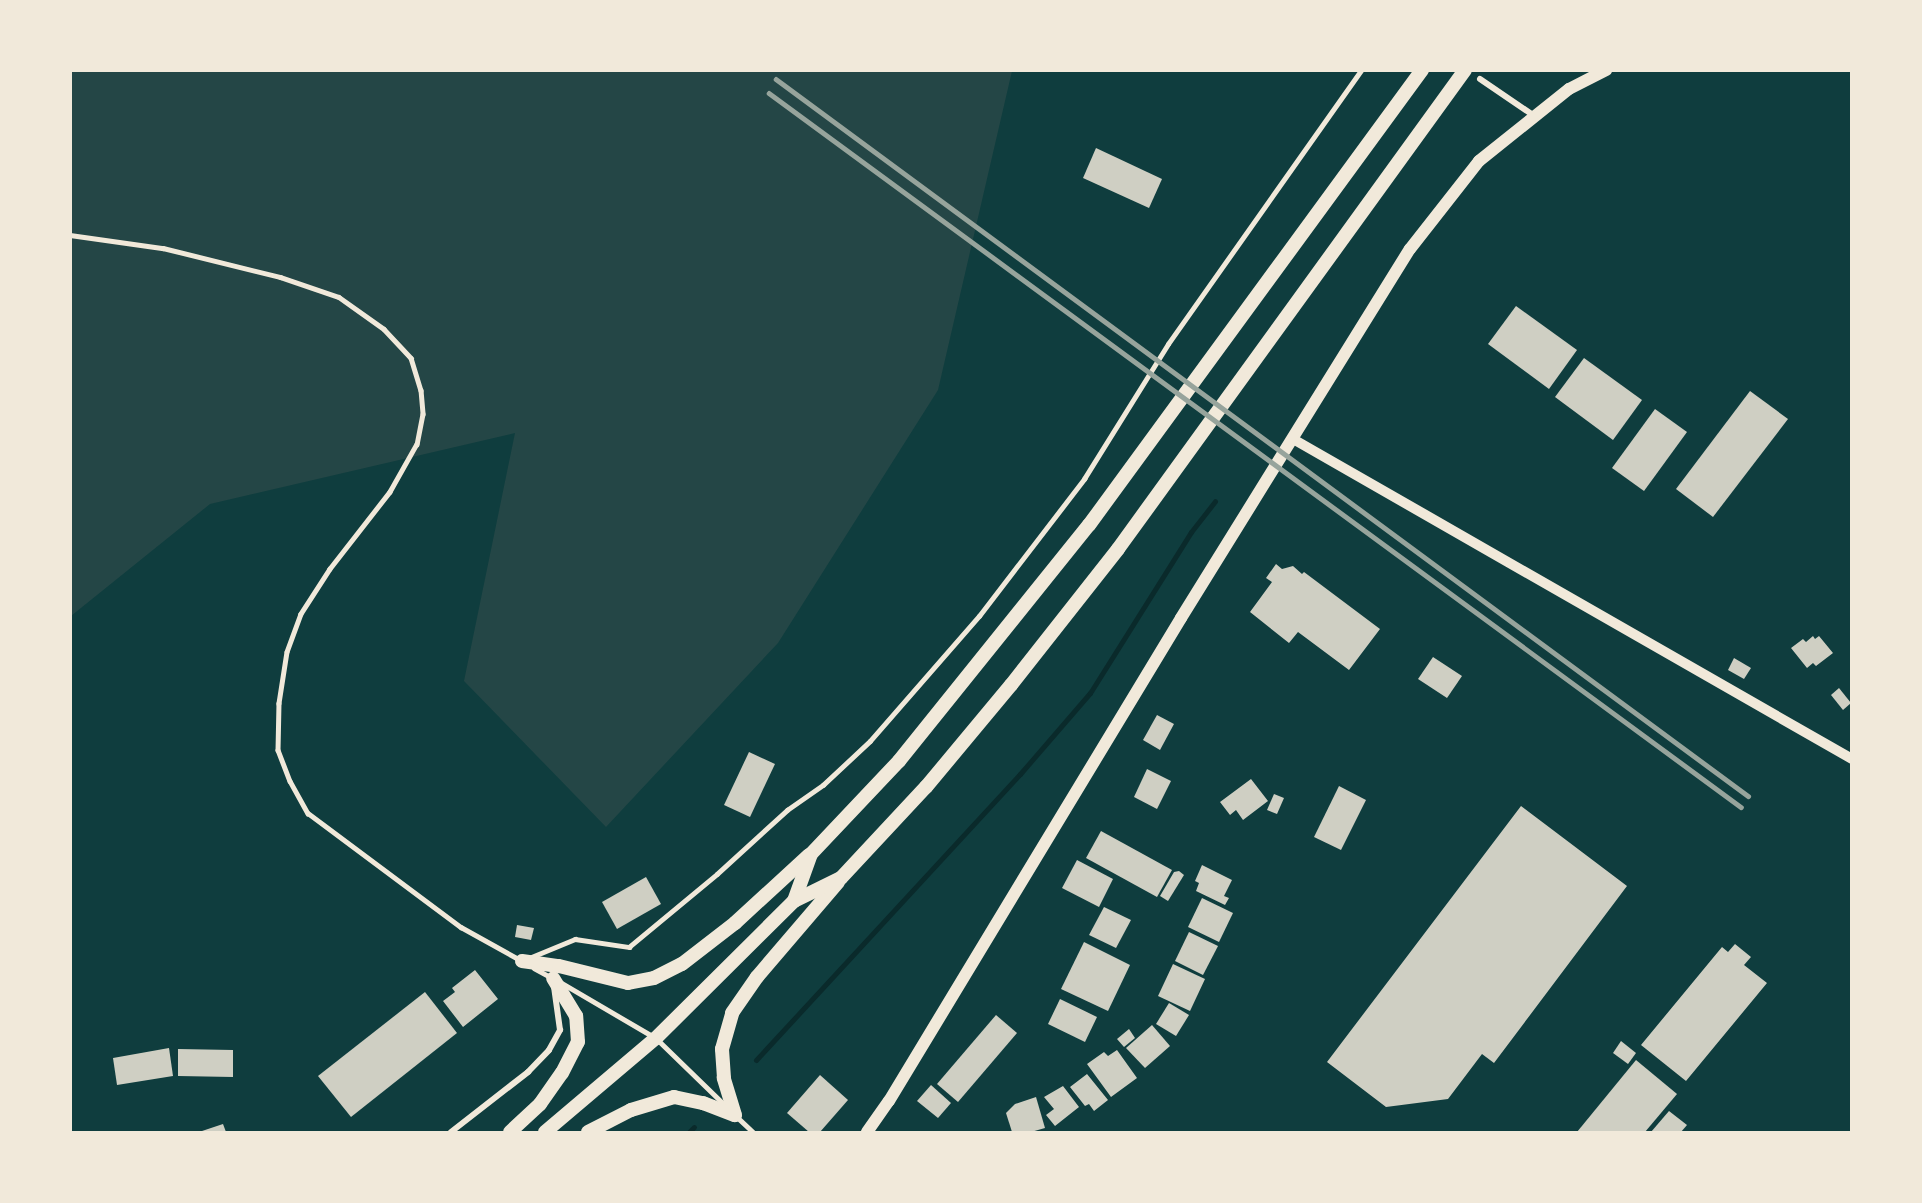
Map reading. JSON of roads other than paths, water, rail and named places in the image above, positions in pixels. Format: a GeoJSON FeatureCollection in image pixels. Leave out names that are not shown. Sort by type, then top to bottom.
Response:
{"type":"FeatureCollection","features":[{"type":"Feature","properties":{"kind":"main road"},"geometry":{"type":"LineString","coordinates":[[522,961],[559,966],[628,983],[654,978],[682,964],[735,923],[811,854],[899,761],[1089,525],[1422,70]]}},
{"type":"Feature","properties":{"kind":"main road"},"geometry":{"type":"LineString","coordinates":[[735,1115],[724,1078],[722,1049],[732,1013],[757,978],[840,878],[926,787],[1011,685],[1118,549],[1465,70]]}},
{"type":"Feature","properties":{"kind":"main road"},"geometry":{"type":"LineString","coordinates":[[867,1132],[889,1101],[1410,249],[1479,161],[1533,115],[1569,89],[1606,70]]}},
{"type":"Feature","properties":{"kind":"main road"},"geometry":{"type":"LineString","coordinates":[[794,901],[811,854]]}},
{"type":"Feature","properties":{"kind":"main road"},"geometry":{"type":"LineString","coordinates":[[545,1132],[656,1038],[794,901],[840,878]]}},
{"type":"Feature","properties":{"kind":"main road"},"geometry":{"type":"LineString","coordinates":[[510,1132],[540,1104],[562,1073],[578,1042],[576,1016],[553,978]]}},
{"type":"Feature","properties":{"kind":"main road"},"geometry":{"type":"LineString","coordinates":[[588,1132],[632,1110],[674,1097],[703,1103],[735,1115]]}},
{"type":"Feature","properties":{"kind":"street"},"geometry":{"type":"LineString","coordinates":[[1480,79],[1533,115]]}},
{"type":"Feature","properties":{"kind":"street"},"geometry":{"type":"LineString","coordinates":[[1293,439],[1851,759]]}},
{"type":"Feature","properties":{"kind":"street"},"geometry":{"type":"LineString","coordinates":[[451,1132],[528,1072],[549,1050],[560,1030],[553,978]]}},
{"type":"Feature","properties":{"kind":"lane"},"geometry":{"type":"LineString","coordinates":[[522,961],[575,939],[629,946],[717,874],[787,810],[823,784],[870,741],[979,615],[1084,479],[1168,344],[1361,70]]}},
{"type":"Feature","properties":{"kind":"lane"},"geometry":{"type":"LineString","coordinates":[[70,235],[163,248],[280,277],[339,297],[384,329],[411,358],[421,390],[423,414],[417,444],[390,492],[330,569],[301,614],[287,652],[279,703],[278,750],[290,781],[309,813],[461,927],[656,1038],[753,1132]]}},
{"type":"Feature","properties":{"kind":"waterway"},"geometry":{"type":"LineString","coordinates":[[756,1060],[1020,774],[1090,693],[1191,532],[1215,501]]}},
{"type":"Feature","properties":{"kind":"waterway"},"geometry":{"type":"LineString","coordinates":[[689,1132],[694,1127]]}},
{"type":"Feature","properties":{"kind":"railway"},"geometry":{"type":"LineString","coordinates":[[776,79],[1748,796]]}},
{"type":"Feature","properties":{"kind":"railway"},"geometry":{"type":"LineString","coordinates":[[769,93],[1741,807]]}}]}
